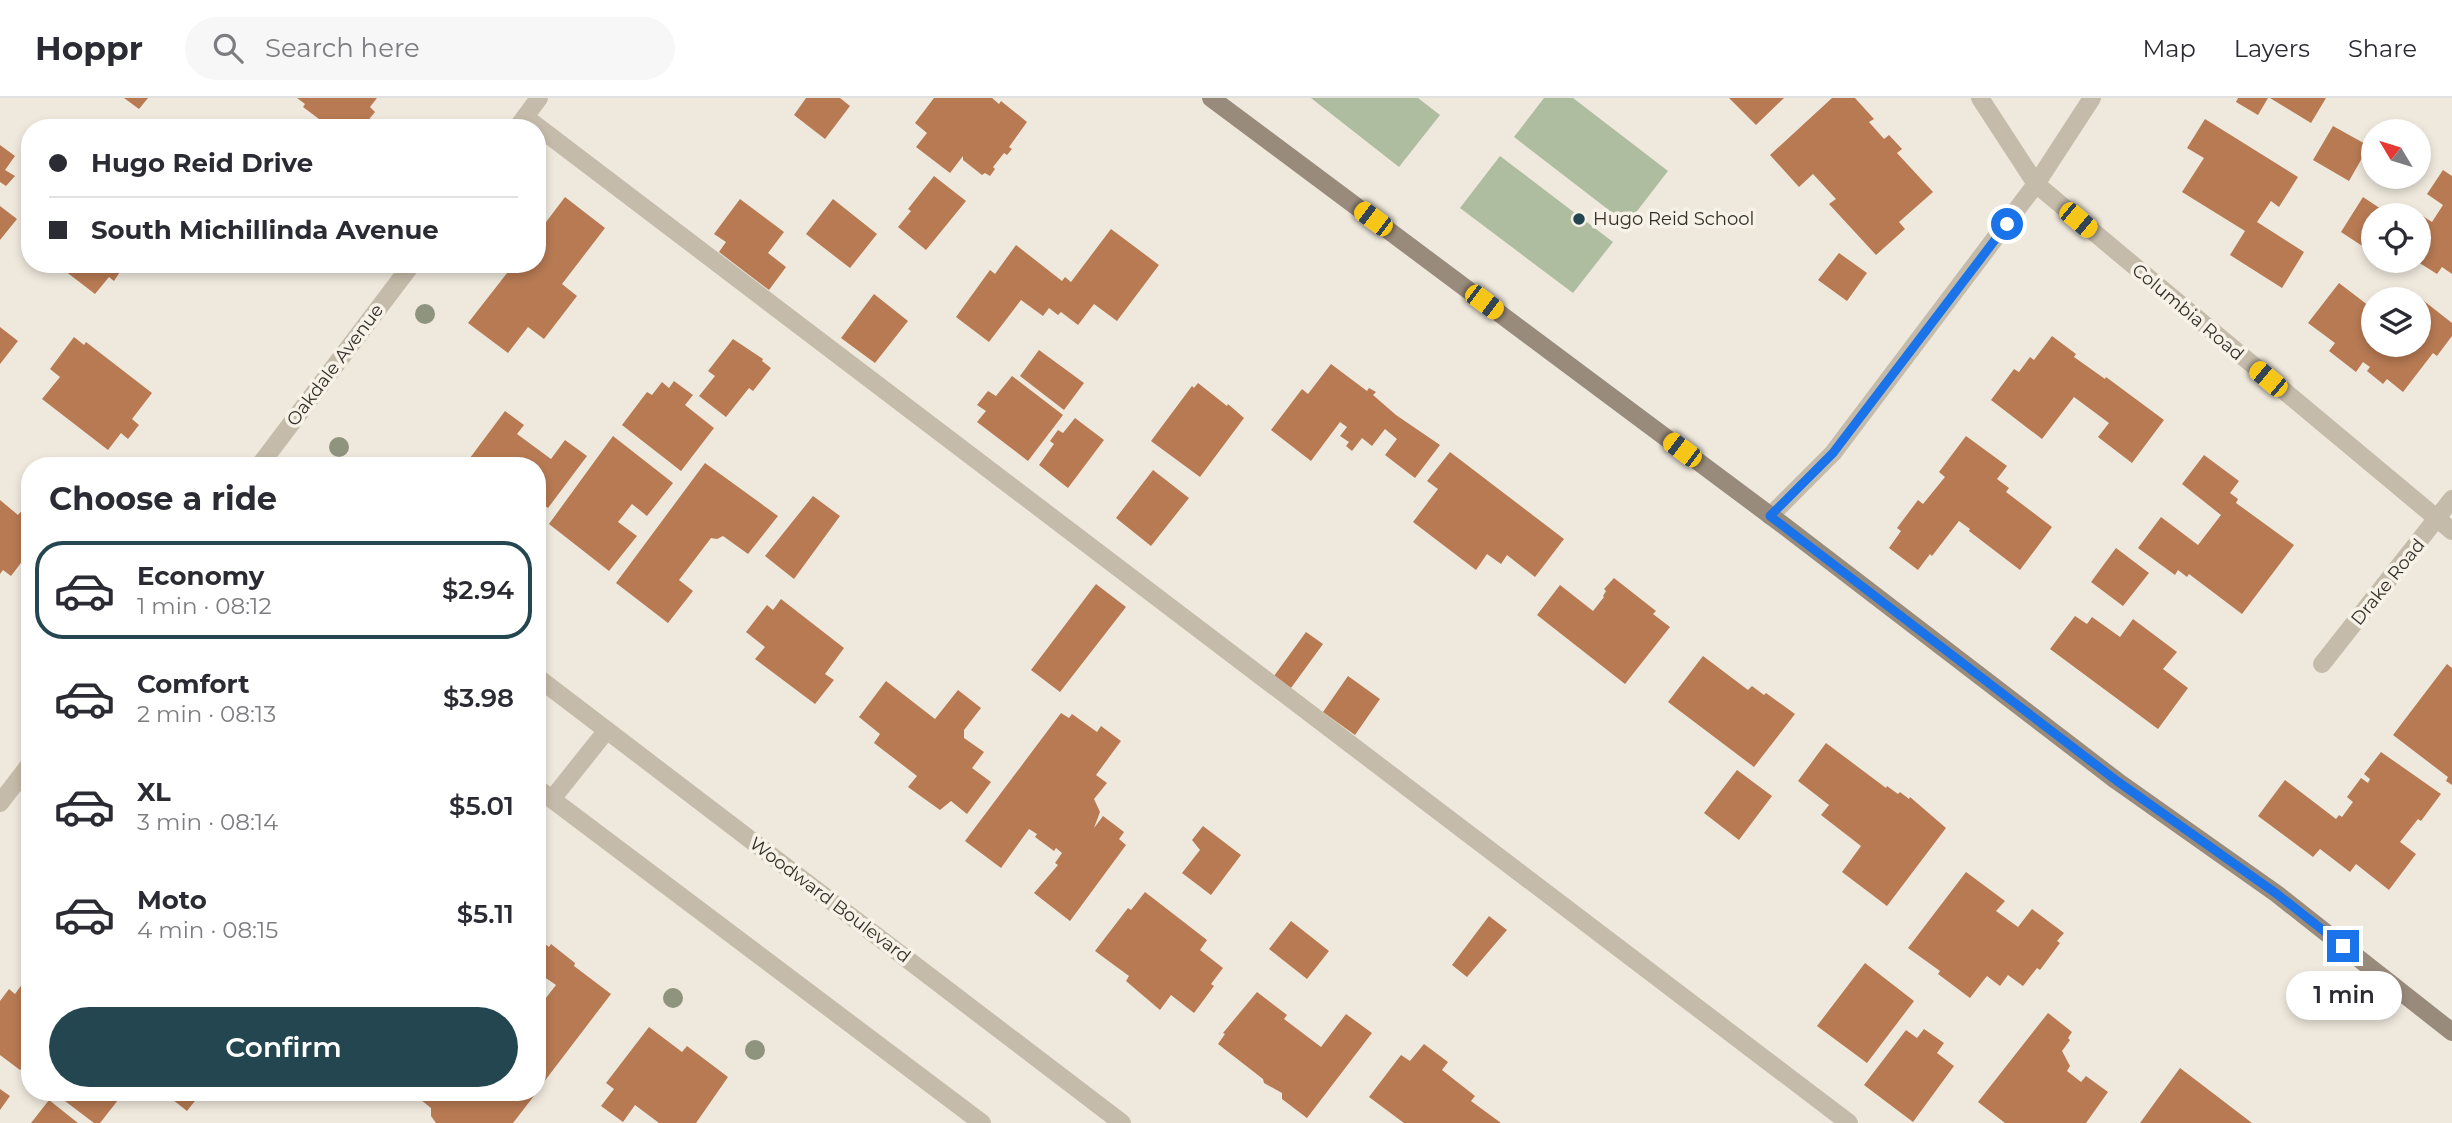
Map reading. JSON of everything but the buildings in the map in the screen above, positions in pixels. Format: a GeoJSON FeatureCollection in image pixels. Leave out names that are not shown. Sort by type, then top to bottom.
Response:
{"type":"FeatureCollection","features":[{"type":"Feature","properties":{"kind":"main road"},"geometry":{"type":"LineString","coordinates":[[1211,98],[1770,516],[2117,781],[2277,894],[2452,1032]]}},
{"type":"Feature","properties":{"kind":"street"},"geometry":{"type":"LineString","coordinates":[[523,119],[539,98]]}},
{"type":"Feature","properties":{"kind":"street","name":"Columbia Road"},"geometry":{"type":"LineString","coordinates":[[1980,98],[2036,184],[2452,531]]}},
{"type":"Feature","properties":{"kind":"street"},"geometry":{"type":"LineString","coordinates":[[1770,516],[1833,453],[2036,184],[2092,98]]}},
{"type":"Feature","properties":{"kind":"street"},"geometry":{"type":"LineString","coordinates":[[546,141],[1849,1123]]}},
{"type":"Feature","properties":{"kind":"street","name":"Oakdale Avenue"},"geometry":{"type":"LineString","coordinates":[[265,457],[405,273]]}},
{"type":"Feature","properties":{"kind":"street","name":"Drake Road"},"geometry":{"type":"LineString","coordinates":[[2322,664],[2452,499]]}},
{"type":"Feature","properties":{"kind":"street","name":"Woodward Boulevard"},"geometry":{"type":"LineString","coordinates":[[546,684],[1122,1123]]}},
{"type":"Feature","properties":{"kind":"street"},"geometry":{"type":"LineString","coordinates":[[546,791],[607,730]]}},
{"type":"Feature","properties":{"kind":"street"},"geometry":{"type":"LineString","coordinates":[[0,803],[21,776]]}},
{"type":"Feature","properties":{"kind":"street"},"geometry":{"type":"LineString","coordinates":[[546,795],[982,1123]]}},
{"type":"Feature","properties":{"kind":"green space"},"geometry":{"type":"Polygon","coordinates":[[[1311,98],[1418,98],[1440,115],[1399,167],[1311,98]]]}},
{"type":"Feature","properties":{"kind":"green space"},"geometry":{"type":"Polygon","coordinates":[[[1544,98],[1573,98],[1668,171],[1627,224],[1514,137],[1544,98]]]}},
{"type":"Feature","properties":{"kind":"green space"},"geometry":{"type":"Polygon","coordinates":[[[1500,156],[1613,242],[1573,293],[1460,208],[1500,156]]]}},
{"type":"Feature","properties":{"kind":"place","name":"Hugo Reid School"},"geometry":{"type":"Point","coordinates":[1579,219]}},
{"type":"Feature","properties":{"kind":"route"},"geometry":{"type":"LineString","coordinates":[[2007,224],[1833,453],[1770,516],[2117,781],[2277,894],[2343,946]]}}]}
